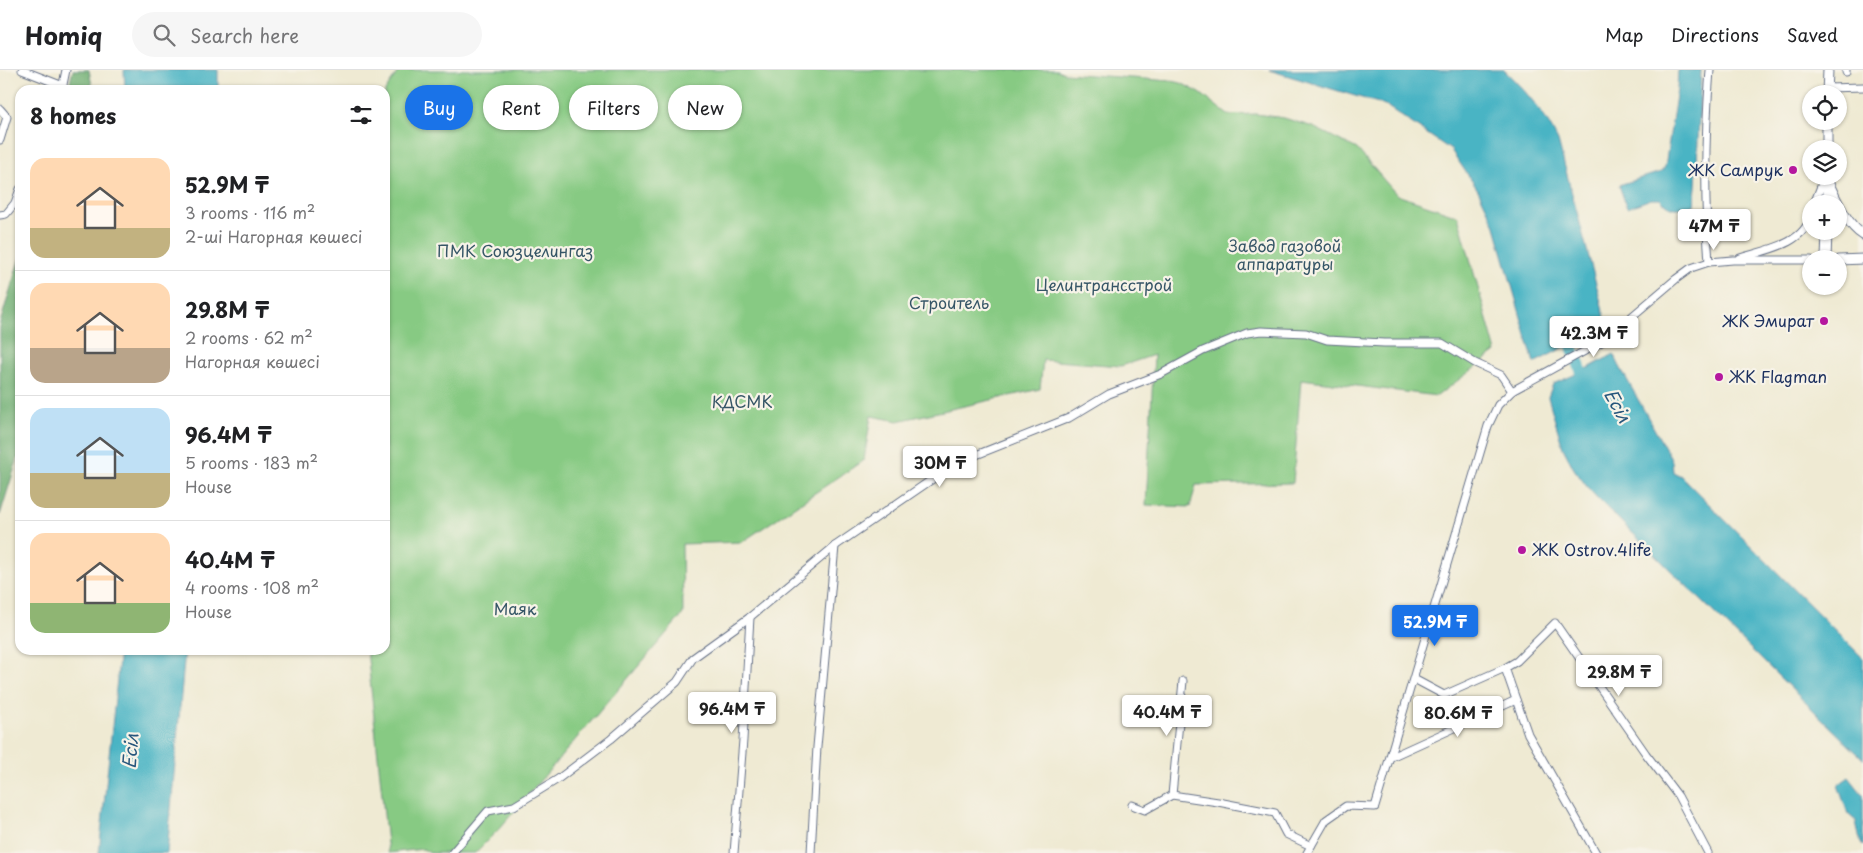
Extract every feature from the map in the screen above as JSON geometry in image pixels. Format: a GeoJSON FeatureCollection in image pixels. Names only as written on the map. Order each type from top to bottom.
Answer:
{"type":"FeatureCollection","features":[{"type":"Feature","properties":{"kind":"street"},"geometry":{"type":"LineString","coordinates":[[24,70],[56,85]]}},
{"type":"Feature","properties":{"kind":"street"},"geometry":{"type":"LineString","coordinates":[[63,85],[66,70]]}},
{"type":"Feature","properties":{"kind":"street"},"geometry":{"type":"LineString","coordinates":[[1709,262],[1706,215],[1707,105],[1710,70]]}},
{"type":"Feature","properties":{"kind":"street"},"geometry":{"type":"LineString","coordinates":[[1828,70],[1828,85]]}},
{"type":"Feature","properties":{"kind":"street"},"geometry":{"type":"LineString","coordinates":[[1847,89],[1863,87]]}},
{"type":"Feature","properties":{"kind":"street"},"geometry":{"type":"LineString","coordinates":[[0,109],[7,117],[0,140]]}},
{"type":"Feature","properties":{"kind":"street"},"geometry":{"type":"LineString","coordinates":[[1830,185],[1848,218],[1857,231],[1863,234]]}},
{"type":"Feature","properties":{"kind":"street"},"geometry":{"type":"LineString","coordinates":[[0,215],[6,214],[15,203]]}},
{"type":"Feature","properties":{"kind":"street"},"geometry":{"type":"LineString","coordinates":[[1733,260],[1787,242],[1802,232]]}},
{"type":"Feature","properties":{"kind":"street"},"geometry":{"type":"LineString","coordinates":[[1847,260],[1863,259]]}},
{"type":"Feature","properties":{"kind":"street"},"geometry":{"type":"LineString","coordinates":[[1307,853],[1326,820],[1346,806],[1375,807],[1392,757],[1488,426],[1498,405],[1512,391],[1603,342],[1691,268],[1709,262],[1733,260],[1802,260]]}},
{"type":"Feature","properties":{"kind":"street"},"geometry":{"type":"LineString","coordinates":[[452,853],[488,811],[514,806],[558,779],[611,739],[677,682],[692,658],[750,616],[835,546],[956,463],[1069,418],[1109,394],[1161,374],[1202,351],[1247,333],[1276,331],[1306,333],[1327,340],[1384,343],[1442,343],[1474,363],[1501,375],[1512,391]]}},
{"type":"Feature","properties":{"kind":"street"},"geometry":{"type":"LineString","coordinates":[[811,853],[817,747],[835,546]]}},
{"type":"Feature","properties":{"kind":"street"},"geometry":{"type":"LineString","coordinates":[[734,853],[750,616]]}},
{"type":"Feature","properties":{"kind":"street"},"geometry":{"type":"LineString","coordinates":[[1414,679],[1444,695],[1518,660],[1555,623],[1646,754],[1678,796],[1708,853]]}},
{"type":"Feature","properties":{"kind":"street"},"geometry":{"type":"LineString","coordinates":[[1504,668],[1528,734],[1596,853]]}},
{"type":"Feature","properties":{"kind":"street"},"geometry":{"type":"LineString","coordinates":[[1172,796],[1183,680]]}},
{"type":"Feature","properties":{"kind":"street"},"geometry":{"type":"LineString","coordinates":[[1392,757],[1516,700]]}},
{"type":"Feature","properties":{"kind":"street"},"geometry":{"type":"LineString","coordinates":[[1132,805],[1145,810],[1172,796],[1218,802],[1275,813],[1286,834],[1311,846]]}},
{"type":"Feature","properties":{"kind":"green space"},"geometry":{"type":"Polygon","coordinates":[[[73,70],[89,70],[92,85],[69,85],[73,70]]]}},
{"type":"Feature","properties":{"kind":"green space"},"geometry":{"type":"Polygon","coordinates":[[[399,70],[1057,70],[1064,73],[1181,83],[1200,93],[1228,115],[1256,114],[1284,118],[1313,127],[1357,149],[1397,195],[1458,216],[1496,352],[1437,396],[1301,379],[1293,483],[1196,485],[1190,507],[1146,505],[1154,355],[1121,366],[1043,360],[1040,389],[898,421],[871,416],[864,460],[742,542],[682,544],[683,614],[499,829],[475,853],[430,853],[423,849],[388,853],[368,655],[390,655],[390,85],[399,70]]]}},
{"type":"Feature","properties":{"kind":"green space"},"geometry":{"type":"Polygon","coordinates":[[[15,274],[15,467],[0,515],[0,323],[15,274]]]}},
{"type":"Feature","properties":{"kind":"water"},"geometry":{"type":"Polygon","coordinates":[[[124,70],[218,70],[218,85],[125,85],[124,70]]]}},
{"type":"Feature","properties":{"kind":"water"},"geometry":{"type":"Polygon","coordinates":[[[1269,70],[1504,70],[1534,103],[1558,141],[1607,325],[1534,363],[1494,223],[1478,190],[1451,150],[1385,105],[1269,70]]]}},
{"type":"Feature","properties":{"kind":"water"},"geometry":{"type":"Polygon","coordinates":[[[1678,70],[1701,70],[1694,205],[1676,208],[1668,206],[1660,199],[1651,199],[1627,208],[1619,185],[1661,172],[1665,167],[1677,89],[1678,70]]]}},
{"type":"Feature","properties":{"kind":"water"},"geometry":{"type":"Polygon","coordinates":[[[1614,354],[1672,461],[1673,472],[1681,476],[1863,658],[1863,759],[1601,502],[1574,469],[1563,448],[1548,397],[1553,384],[1581,372],[1614,354]]]}},
{"type":"Feature","properties":{"kind":"water"},"geometry":{"type":"Polygon","coordinates":[[[119,655],[185,655],[167,853],[99,853],[119,655]]]}},
{"type":"Feature","properties":{"kind":"water"},"geometry":{"type":"Polygon","coordinates":[[[1849,777],[1863,795],[1863,845],[1860,841],[1856,821],[1848,814],[1838,785],[1849,777]]]}},
{"type":"Feature","properties":{"kind":"waterway","name":"Есіл"},"geometry":{"type":"LineString","coordinates":[[1567,329],[1588,388]]}},
{"type":"Feature","properties":{"kind":"place","name":"ЖК Самрук"},"geometry":{"type":"Point","coordinates":[1793,170]}},
{"type":"Feature","properties":{"kind":"place","name":"ЖК Эмират"},"geometry":{"type":"Point","coordinates":[1824,321]}},
{"type":"Feature","properties":{"kind":"place","name":"ЖК Flagman"},"geometry":{"type":"Point","coordinates":[1719,377]}},
{"type":"Feature","properties":{"kind":"place","name":"ЖК Ostrov.4life"},"geometry":{"type":"Point","coordinates":[1522,550]}},
{"type":"Feature","properties":{"kind":"park label","name":"ПМК Союзцелингаз"},"geometry":{"type":"Point","coordinates":[515,251]}},
{"type":"Feature","properties":{"kind":"park label","name":"Завод газовой аппаратуры"},"geometry":{"type":"Point","coordinates":[1285,255]}},
{"type":"Feature","properties":{"kind":"park label","name":"Целинтрансстрой"},"geometry":{"type":"Point","coordinates":[1104,285]}},
{"type":"Feature","properties":{"kind":"park label","name":"Строитель"},"geometry":{"type":"Point","coordinates":[949,303]}},
{"type":"Feature","properties":{"kind":"park label","name":"КДСМК"},"geometry":{"type":"Point","coordinates":[742,402]}},
{"type":"Feature","properties":{"kind":"park label","name":"Маяк"},"geometry":{"type":"Point","coordinates":[515,609]}}]}
